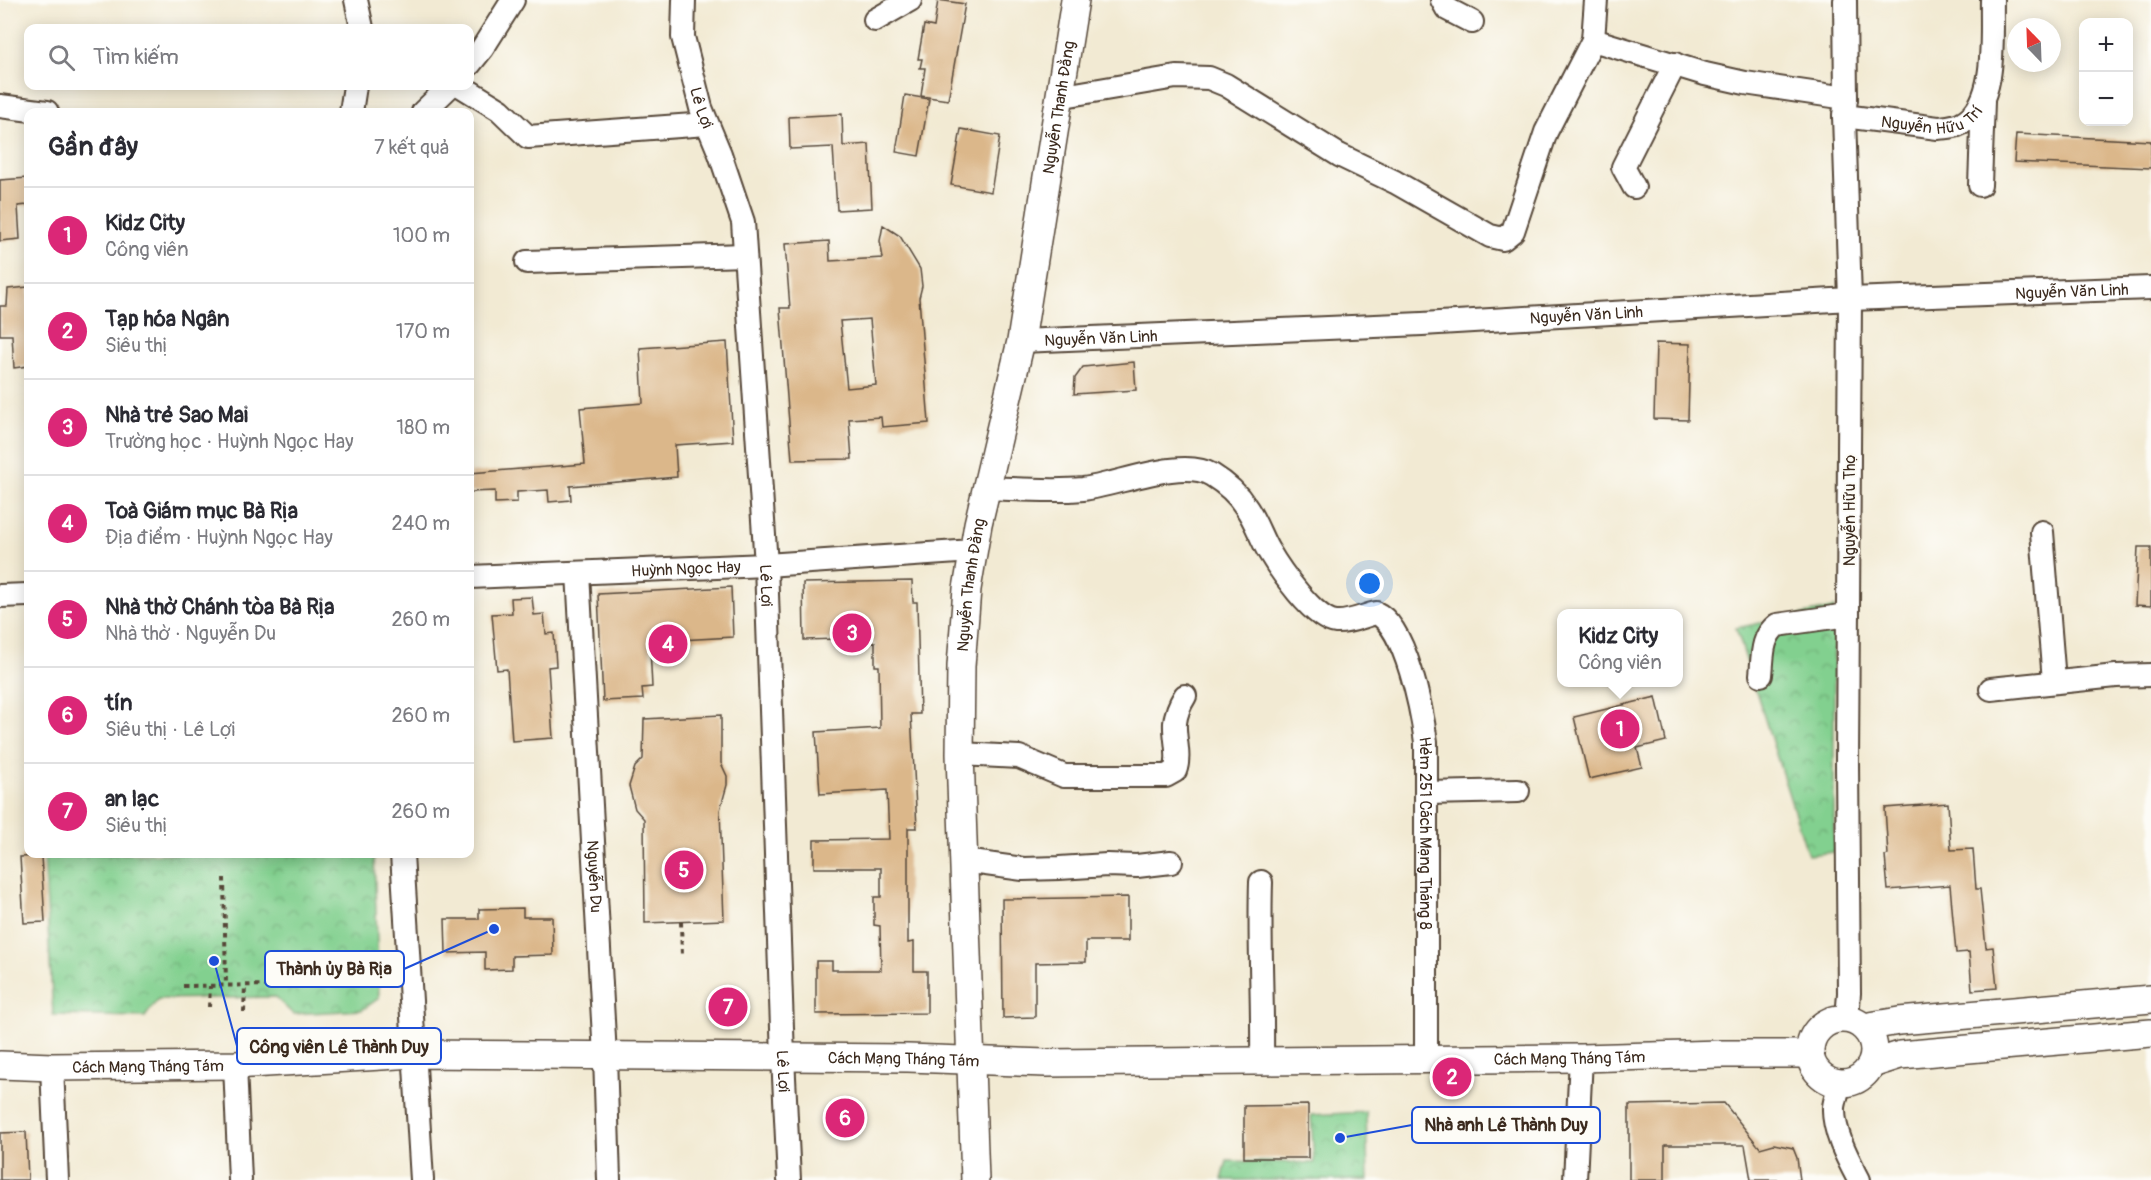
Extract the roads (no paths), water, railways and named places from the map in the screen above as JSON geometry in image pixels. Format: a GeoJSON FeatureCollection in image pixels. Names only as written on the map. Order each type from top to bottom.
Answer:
{"type":"FeatureCollection","features":[{"type":"Feature","properties":{"kind":"main road","name":"Nguyễn Thanh Đằng"},"geometry":{"type":"LineString","coordinates":[[975,1180],[960,754],[961,666],[967,589],[973,551],[1021,341],[1075,0]]}},
{"type":"Feature","properties":{"kind":"main road"},"geometry":{"type":"LineString","coordinates":[[1855,1023],[1872,1038],[1874,1044],[1872,1064],[1869,1070],[1858,1079],[1839,1084],[1832,1082],[1818,1074],[1809,1053],[1812,1037],[1817,1030],[1831,1021],[1855,1023],[1899,1021],[2151,999]]}},
{"type":"Feature","properties":{"kind":"main road"},"geometry":{"type":"LineString","coordinates":[[1872,1064],[1900,1055],[2151,1033]]}},
{"type":"Feature","properties":{"kind":"main road","name":"Cách Mạng Tháng Tám"},"geometry":{"type":"LineString","coordinates":[[0,1065],[52,1067],[235,1065],[414,1054],[908,1058],[971,1062],[1581,1059],[1809,1053]]}},
{"type":"Feature","properties":{"kind":"street"},"geometry":{"type":"LineString","coordinates":[[356,0],[361,24]]}},
{"type":"Feature","properties":{"kind":"street"},"geometry":{"type":"LineString","coordinates":[[474,58],[513,0]]}},
{"type":"Feature","properties":{"kind":"street","name":"Lê Lợi"},"geometry":{"type":"LineString","coordinates":[[684,0],[683,37],[701,108],[720,154],[743,222],[766,565],[789,1180]]}},
{"type":"Feature","properties":{"kind":"street"},"geometry":{"type":"LineString","coordinates":[[875,20],[910,0]]}},
{"type":"Feature","properties":{"kind":"street"},"geometry":{"type":"LineString","coordinates":[[1442,0],[1447,9],[1472,22]]}},
{"type":"Feature","properties":{"kind":"street"},"geometry":{"type":"LineString","coordinates":[[1058,97],[1176,77],[1209,78],[1226,85],[1339,155],[1395,182],[1490,236],[1503,239],[1512,231],[1546,132],[1593,40],[1596,0]]}},
{"type":"Feature","properties":{"kind":"street","name":"Nguyễn Hữu Thọ"},"geometry":{"type":"LineString","coordinates":[[1845,0],[1850,299],[1849,993],[1855,1023]]}},
{"type":"Feature","properties":{"kind":"street","name":"Nguyễn Hữu Trí"},"geometry":{"type":"LineString","coordinates":[[1593,40],[1705,74],[1938,128],[1954,127],[1968,120],[1983,101],[1990,71],[1992,0]]}},
{"type":"Feature","properties":{"kind":"street"},"geometry":{"type":"LineString","coordinates":[[1634,187],[1623,167],[1675,64]]}},
{"type":"Feature","properties":{"kind":"street"},"geometry":{"type":"LineString","coordinates":[[351,108],[354,90]]}},
{"type":"Feature","properties":{"kind":"street"},"geometry":{"type":"LineString","coordinates":[[427,108],[446,90]]}},
{"type":"Feature","properties":{"kind":"street"},"geometry":{"type":"LineString","coordinates":[[468,90],[500,110],[528,137],[707,124]]}},
{"type":"Feature","properties":{"kind":"street"},"geometry":{"type":"LineString","coordinates":[[1980,186],[1983,101]]}},
{"type":"Feature","properties":{"kind":"street"},"geometry":{"type":"LineString","coordinates":[[0,106],[24,109]]}},
{"type":"Feature","properties":{"kind":"street"},"geometry":{"type":"LineString","coordinates":[[526,262],[745,255]]}},
{"type":"Feature","properties":{"kind":"street","name":"Nguyễn Văn Linh"},"geometry":{"type":"LineString","coordinates":[[1021,341],[1422,324],[1850,299],[2151,288]]}},
{"type":"Feature","properties":{"kind":"street","name":"Hẻm 251 Cách Mạng Tháng 8"},"geometry":{"type":"LineString","coordinates":[[987,488],[1061,490],[1086,488],[1162,471],[1193,468],[1210,473],[1228,486],[1245,505],[1268,550],[1283,572],[1325,618],[1335,622],[1348,621],[1376,613],[1384,616],[1407,660],[1422,709],[1426,742],[1426,1059]]}},
{"type":"Feature","properties":{"kind":"street"},"geometry":{"type":"LineString","coordinates":[[2042,532],[2054,681]]}},
{"type":"Feature","properties":{"kind":"street","name":"Huỳnh Ngọc Hay"},"geometry":{"type":"LineString","coordinates":[[474,577],[766,565],[973,551]]}},
{"type":"Feature","properties":{"kind":"street","name":"Nguyễn Du"},"geometry":{"type":"LineString","coordinates":[[578,573],[605,1056],[609,1180]]}},
{"type":"Feature","properties":{"kind":"street"},"geometry":{"type":"LineString","coordinates":[[0,596],[24,595]]}},
{"type":"Feature","properties":{"kind":"street"},"geometry":{"type":"LineString","coordinates":[[1761,675],[1768,631],[1777,625],[1848,615]]}},
{"type":"Feature","properties":{"kind":"street"},"geometry":{"type":"LineString","coordinates":[[1991,689],[2054,681],[2151,675]]}},
{"type":"Feature","properties":{"kind":"street"},"geometry":{"type":"LineString","coordinates":[[960,754],[1019,757],[1051,768],[1064,776],[1166,776],[1175,771],[1179,762],[1175,723],[1185,696]]}},
{"type":"Feature","properties":{"kind":"street"},"geometry":{"type":"LineString","coordinates":[[1427,793],[1518,791]]}},
{"type":"Feature","properties":{"kind":"street"},"geometry":{"type":"LineString","coordinates":[[402,858],[422,1180]]}},
{"type":"Feature","properties":{"kind":"street"},"geometry":{"type":"LineString","coordinates":[[964,861],[1023,868],[1107,865],[1137,867],[1171,862]]}},
{"type":"Feature","properties":{"kind":"street"},"geometry":{"type":"LineString","coordinates":[[1261,882],[1259,932],[1263,1001],[1262,1061]]}},
{"type":"Feature","properties":{"kind":"street"},"geometry":{"type":"LineString","coordinates":[[1575,1180],[1581,1059]]}},
{"type":"Feature","properties":{"kind":"street"},"geometry":{"type":"LineString","coordinates":[[235,1065],[240,1180]]}},
{"type":"Feature","properties":{"kind":"street"},"geometry":{"type":"LineString","coordinates":[[52,1067],[57,1180]]}},
{"type":"Feature","properties":{"kind":"street"},"geometry":{"type":"LineString","coordinates":[[1839,1084],[1834,1109],[1838,1132],[1846,1156],[1859,1180]]}},
{"type":"Feature","properties":{"kind":"place","name":"Nhà trẻ Sao Mai"},"geometry":{"type":"Point","coordinates":[852,633]}},
{"type":"Feature","properties":{"kind":"place","name":"Toà Giám mục Bà Rịa"},"geometry":{"type":"Point","coordinates":[668,644]}},
{"type":"Feature","properties":{"kind":"place","name":"Kidz City"},"geometry":{"type":"Point","coordinates":[1620,729]}},
{"type":"Feature","properties":{"kind":"place","name":"Nhà thờ Chánh tòa Bà Rịa"},"geometry":{"type":"Point","coordinates":[684,870]}},
{"type":"Feature","properties":{"kind":"place","name":"Thành ủy Bà Rịa"},"geometry":{"type":"Point","coordinates":[494,929]}},
{"type":"Feature","properties":{"kind":"place","name":"Công viên Lê Thành Duy"},"geometry":{"type":"Point","coordinates":[214,961]}},
{"type":"Feature","properties":{"kind":"place","name":"an lạc"},"geometry":{"type":"Point","coordinates":[728,1007]}},
{"type":"Feature","properties":{"kind":"place","name":"Tạp hóa Ngân"},"geometry":{"type":"Point","coordinates":[1452,1077]}},
{"type":"Feature","properties":{"kind":"place","name":"tín"},"geometry":{"type":"Point","coordinates":[845,1118]}},
{"type":"Feature","properties":{"kind":"place","name":"Nhà anh Lê Thành Duy"},"geometry":{"type":"Point","coordinates":[1340,1138]}}]}
